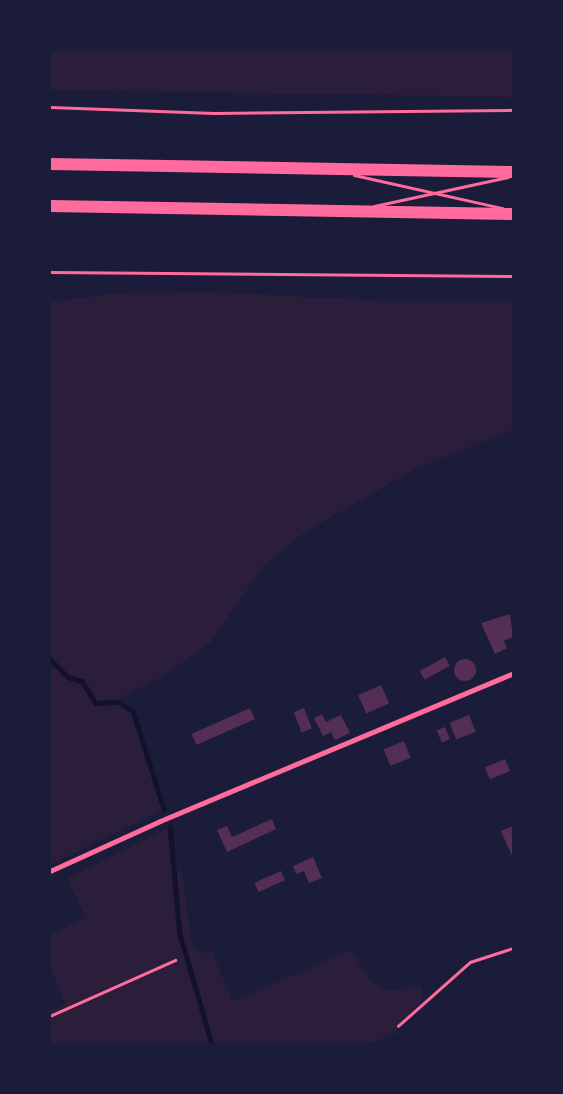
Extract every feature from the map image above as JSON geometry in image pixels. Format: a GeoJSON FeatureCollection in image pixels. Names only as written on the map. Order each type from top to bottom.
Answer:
{"type":"FeatureCollection","features":[{"type":"Feature","properties":{"kind":"highway"},"geometry":{"type":"LineString","coordinates":[[50,164],[339,171],[513,172]]}},
{"type":"Feature","properties":{"kind":"highway"},"geometry":{"type":"LineString","coordinates":[[50,206],[338,214],[513,214]]}},
{"type":"Feature","properties":{"kind":"street"},"geometry":{"type":"LineString","coordinates":[[50,871],[160,820],[513,673]]}},
{"type":"Feature","properties":{"kind":"lane"},"geometry":{"type":"LineString","coordinates":[[50,107],[214,112],[513,110]]}},
{"type":"Feature","properties":{"kind":"lane"},"geometry":{"type":"LineString","coordinates":[[339,171],[513,211]]}},
{"type":"Feature","properties":{"kind":"lane"},"geometry":{"type":"LineString","coordinates":[[338,214],[513,176]]}},
{"type":"Feature","properties":{"kind":"lane"},"geometry":{"type":"LineString","coordinates":[[50,272],[513,276]]}},
{"type":"Feature","properties":{"kind":"path"},"geometry":{"type":"LineString","coordinates":[[398,1026],[470,962],[513,948]]}},
{"type":"Feature","properties":{"kind":"path"},"geometry":{"type":"LineString","coordinates":[[50,1016],[175,960]]}},
{"type":"Feature","properties":{"kind":"shaded area"},"geometry":{"type":"Polygon","coordinates":[[[50,50],[513,50],[513,97],[50,90],[50,50]]]}},
{"type":"Feature","properties":{"kind":"shaded area"},"geometry":{"type":"Polygon","coordinates":[[[211,292],[390,301],[513,301],[513,430],[419,467],[305,532],[263,566],[210,643],[160,678],[122,697],[118,702],[133,711],[164,809],[50,865],[50,302],[116,293],[211,292]]]}},
{"type":"Feature","properties":{"kind":"shaded area"},"geometry":{"type":"Polygon","coordinates":[[[170,827],[177,872],[182,870],[192,945],[202,953],[211,950],[233,1001],[351,950],[371,982],[389,991],[422,985],[421,1002],[398,1026],[397,1033],[370,1044],[50,1044],[50,1011],[66,1004],[50,968],[50,935],[86,917],[67,879],[170,827]]]}},
{"type":"Feature","properties":{"kind":"building"},"geometry":{"type":"Polygon","coordinates":[[[510,614],[513,637],[504,641],[507,648],[495,654],[481,623],[510,614]]]}},
{"type":"Feature","properties":{"kind":"building"},"geometry":{"type":"Polygon","coordinates":[[[445,657],[450,666],[424,680],[420,671],[445,657]]]}},
{"type":"Feature","properties":{"kind":"building"},"geometry":{"type":"Polygon","coordinates":[[[465,659],[473,662],[476,670],[473,678],[465,681],[457,678],[454,670],[457,662],[465,659]]]}},
{"type":"Feature","properties":{"kind":"building"},"geometry":{"type":"Polygon","coordinates":[[[381,685],[389,703],[366,713],[358,695],[381,685]]]}},
{"type":"Feature","properties":{"kind":"building"},"geometry":{"type":"Polygon","coordinates":[[[250,708],[255,719],[196,745],[192,734],[250,708]]]}},
{"type":"Feature","properties":{"kind":"building"},"geometry":{"type":"Polygon","coordinates":[[[304,708],[312,729],[302,732],[294,712],[304,708]]]}},
{"type":"Feature","properties":{"kind":"building"},"geometry":{"type":"Polygon","coordinates":[[[322,714],[326,722],[341,715],[350,733],[335,740],[331,732],[323,736],[314,718],[322,714]]]}},
{"type":"Feature","properties":{"kind":"building"},"geometry":{"type":"Polygon","coordinates":[[[469,715],[476,732],[456,740],[450,723],[469,715]]]}},
{"type":"Feature","properties":{"kind":"building"},"geometry":{"type":"Polygon","coordinates":[[[445,727],[450,739],[442,742],[437,731],[445,727]]]}},
{"type":"Feature","properties":{"kind":"building"},"geometry":{"type":"Polygon","coordinates":[[[404,741],[411,758],[390,766],[384,749],[404,741]]]}},
{"type":"Feature","properties":{"kind":"building"},"geometry":{"type":"Polygon","coordinates":[[[505,759],[510,771],[490,780],[485,768],[505,759]]]}},
{"type":"Feature","properties":{"kind":"building"},"geometry":{"type":"Polygon","coordinates":[[[272,819],[276,829],[227,852],[217,830],[227,826],[232,837],[272,819]]]}},
{"type":"Feature","properties":{"kind":"building"},"geometry":{"type":"Polygon","coordinates":[[[513,826],[513,858],[501,831],[513,826]]]}},
{"type":"Feature","properties":{"kind":"building"},"geometry":{"type":"Polygon","coordinates":[[[313,857],[322,878],[309,883],[304,871],[296,874],[293,866],[313,857]]]}},
{"type":"Feature","properties":{"kind":"building"},"geometry":{"type":"Polygon","coordinates":[[[281,871],[285,880],[259,892],[255,883],[281,871]]]}},
{"type":"Feature","properties":{"kind":"waterway"},"geometry":{"type":"LineString","coordinates":[[50,659],[68,677],[82,681],[96,703],[118,702],[133,711],[164,809]]}},
{"type":"Feature","properties":{"kind":"waterway"},"geometry":{"type":"LineString","coordinates":[[170,827],[180,934],[212,1044]]}}]}
